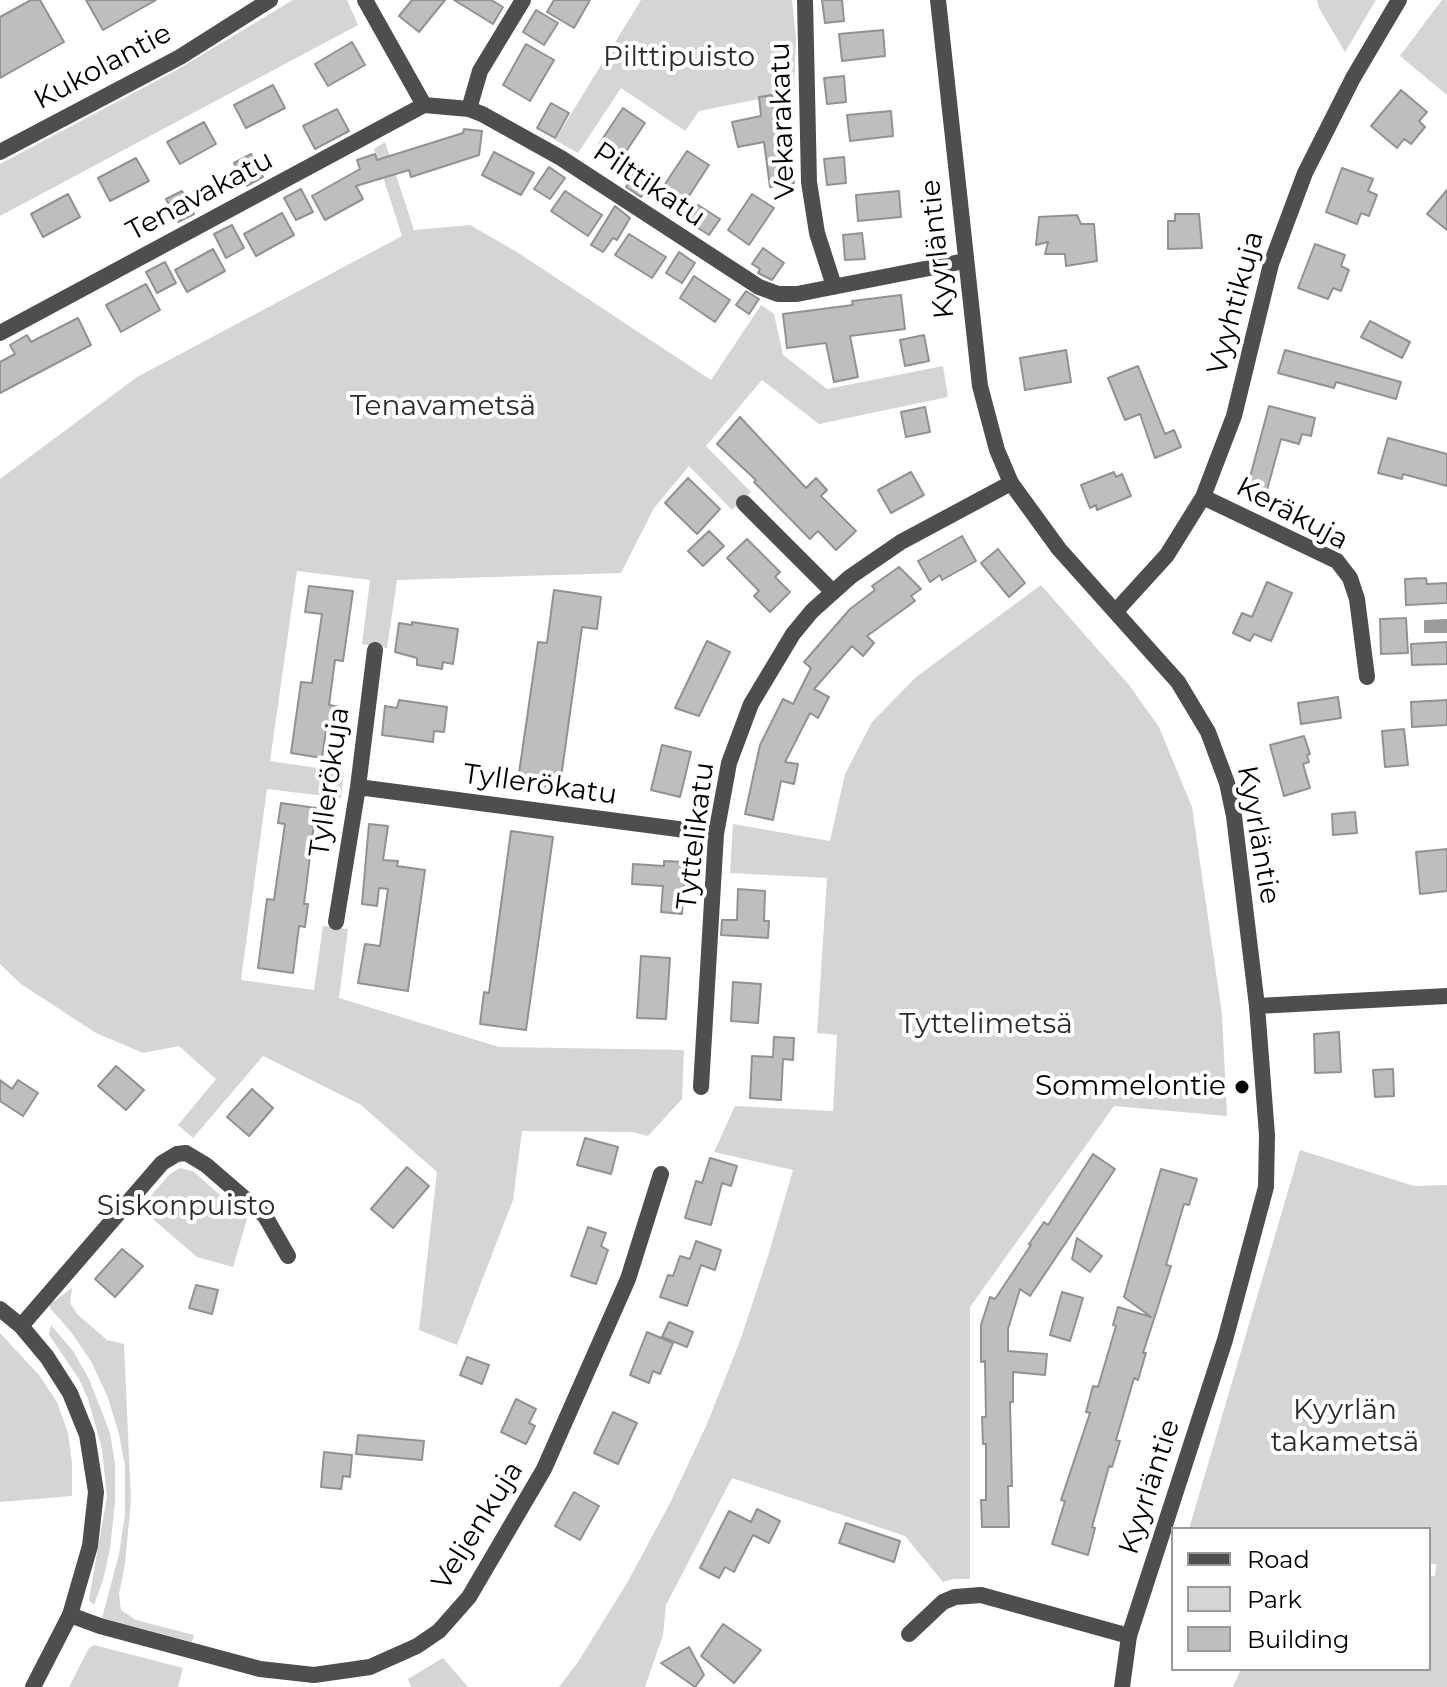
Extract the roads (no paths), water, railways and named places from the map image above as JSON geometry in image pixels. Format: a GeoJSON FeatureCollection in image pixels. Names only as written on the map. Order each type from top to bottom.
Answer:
{"type":"FeatureCollection","features":[{"type":"Feature","properties":{"kind":"street","name":"Kukolantie"},"geometry":{"type":"LineString","coordinates":[[0,152],[180,57],[270,0]]}},
{"type":"Feature","properties":{"kind":"street"},"geometry":{"type":"LineString","coordinates":[[365,0],[424,105]]}},
{"type":"Feature","properties":{"kind":"street"},"geometry":{"type":"LineString","coordinates":[[469,109],[480,71],[523,0]]}},
{"type":"Feature","properties":{"kind":"street","name":"Vekarakatu"},"geometry":{"type":"LineString","coordinates":[[805,0],[809,182],[817,233],[834,286]]}},
{"type":"Feature","properties":{"kind":"street","name":"Kyyrläntie"},"geometry":{"type":"LineString","coordinates":[[938,0],[980,386],[997,450],[1011,483],[1059,549],[1178,682],[1217,753],[1234,816],[1257,1006],[1264,1084],[1266,1187],[1225,1340],[1129,1636],[1122,1687]]}},
{"type":"Feature","properties":{"kind":"street","name":"Vyyhtikuja"},"geometry":{"type":"LineString","coordinates":[[1116,611],[1167,555],[1203,497],[1234,416],[1271,264],[1305,173],[1353,78],[1399,0]]}},
{"type":"Feature","properties":{"kind":"street","name":"Pilttikatu"},"geometry":{"type":"LineString","coordinates":[[424,105],[469,109],[561,158],[759,287],[788,295],[965,261]]}},
{"type":"Feature","properties":{"kind":"street","name":"Tenavakatu"},"geometry":{"type":"LineString","coordinates":[[0,333],[424,105]]}},
{"type":"Feature","properties":{"kind":"street","name":"Tyttelikatu"},"geometry":{"type":"LineString","coordinates":[[701,1087],[716,834],[729,763],[751,704],[793,634],[833,592],[881,554],[1011,483]]}},
{"type":"Feature","properties":{"kind":"street","name":"Keräkuja"},"geometry":{"type":"LineString","coordinates":[[1203,497],[1337,561],[1350,578],[1357,599],[1367,677]]}},
{"type":"Feature","properties":{"kind":"street"},"geometry":{"type":"LineString","coordinates":[[744,503],[833,592]]}},
{"type":"Feature","properties":{"kind":"street","name":"Tyllerökuja"},"geometry":{"type":"LineString","coordinates":[[336,922],[358,787],[375,650]]}},
{"type":"Feature","properties":{"kind":"street","name":"Tyllerökatu"},"geometry":{"type":"LineString","coordinates":[[358,787],[716,834]]}},
{"type":"Feature","properties":{"kind":"street"},"geometry":{"type":"LineString","coordinates":[[1257,1006],[1447,996]]}},
{"type":"Feature","properties":{"kind":"street"},"geometry":{"type":"LineString","coordinates":[[21,1326],[162,1163],[177,1154],[186,1153],[206,1165],[265,1216],[288,1256]]}},
{"type":"Feature","properties":{"kind":"street","name":"Veljenkuja"},"geometry":{"type":"LineString","coordinates":[[70,1615],[260,1669],[314,1675],[370,1667],[417,1646],[439,1631],[469,1597],[544,1469],[628,1279],[661,1174]]}},
{"type":"Feature","properties":{"kind":"street"},"geometry":{"type":"LineString","coordinates":[[0,1309],[21,1326],[47,1357],[70,1393],[87,1435],[96,1492],[90,1546],[70,1615],[33,1687]]}},
{"type":"Feature","properties":{"kind":"street"},"geometry":{"type":"LineString","coordinates":[[909,1634],[943,1602],[955,1597],[981,1595],[1129,1636]]}},
{"type":"Feature","properties":{"kind":"place","name":"Sommelontie"},"geometry":{"type":"Point","coordinates":[1242,1087]}},
{"type":"Feature","properties":{"kind":"park label","name":"Pilttipuisto"},"geometry":{"type":"Point","coordinates":[679,58]}},
{"type":"Feature","properties":{"kind":"park label","name":"Tenavametsä"},"geometry":{"type":"Point","coordinates":[443,407]}},
{"type":"Feature","properties":{"kind":"park label","name":"Tyttelimetsä"},"geometry":{"type":"Point","coordinates":[986,1025]}},
{"type":"Feature","properties":{"kind":"park label","name":"Siskonpuisto"},"geometry":{"type":"Point","coordinates":[186,1207]}},
{"type":"Feature","properties":{"kind":"park label","name":"Kyyrlän takametsä"},"geometry":{"type":"Point","coordinates":[1345,1427]}}]}
